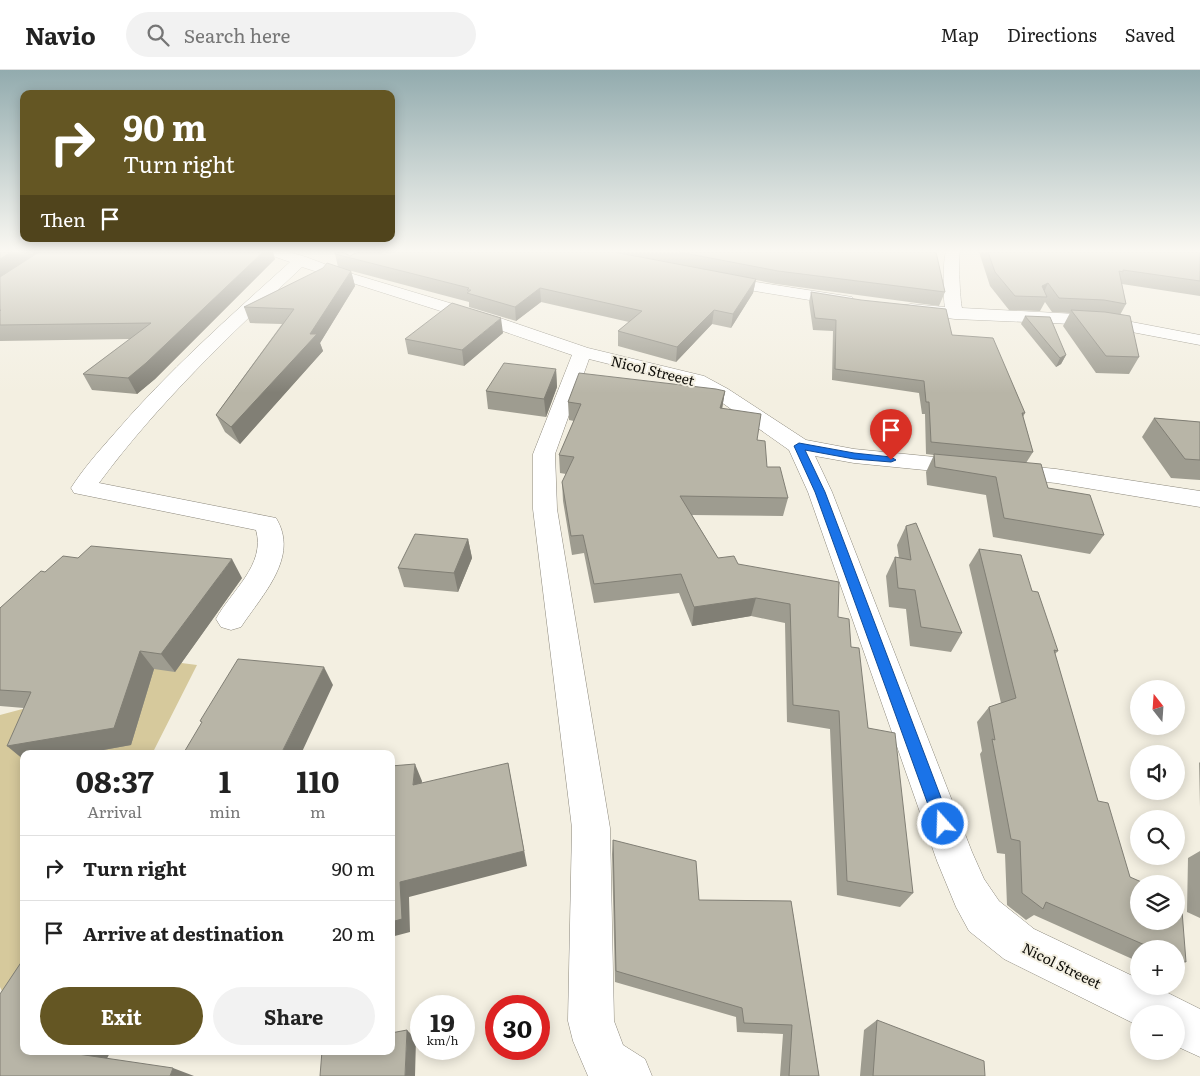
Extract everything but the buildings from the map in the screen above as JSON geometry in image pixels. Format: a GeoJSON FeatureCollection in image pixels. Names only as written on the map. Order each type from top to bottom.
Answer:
{"type":"FeatureCollection","features":[{"type":"Feature","properties":{"kind":"street"},"geometry":{"type":"LineString","coordinates":[[231,619],[267,567],[272,540],[266,524],[83,488],[148,409],[259,299]]}},
{"type":"Feature","properties":{"kind":"street","name":"Nicol Streeet"},"geometry":{"type":"LineString","coordinates":[[418,299],[582,352],[697,380],[721,393],[799,446],[824,501],[956,861],[970,893],[984,916],[1018,944],[1143,1005]]}},
{"type":"Feature","properties":{"kind":"street"},"geometry":{"type":"LineString","coordinates":[[832,299],[865,304]]}},
{"type":"Feature","properties":{"kind":"street"},"geometry":{"type":"LineString","coordinates":[[952,299],[955,314]]}},
{"type":"Feature","properties":{"kind":"street"},"geometry":{"type":"LineString","coordinates":[[892,307],[955,314],[1058,317],[1096,321],[1200,340]]}},
{"type":"Feature","properties":{"kind":"street"},"geometry":{"type":"LineString","coordinates":[[582,352],[544,454],[545,509],[591,828],[591,1021],[596,1041],[606,1062],[628,1076]]}},
{"type":"Feature","properties":{"kind":"street"},"geometry":{"type":"LineString","coordinates":[[799,446],[854,456],[1056,476],[1200,499]]}},
{"type":"Feature","properties":{"kind":"street"},"geometry":{"type":"LineString","coordinates":[[1185,1026],[1200,1034]]}},
{"type":"Feature","properties":{"kind":"shaded area"},"geometry":{"type":"Polygon","coordinates":[[[127,656],[197,665],[154,750],[20,750],[19,1026],[0,987],[0,715],[71,696],[127,656]]]}},
{"type":"Feature","properties":{"kind":"route"},"geometry":{"type":"LineString","coordinates":[[891,460],[854,456],[799,446],[820,492],[943,824]]}}]}
